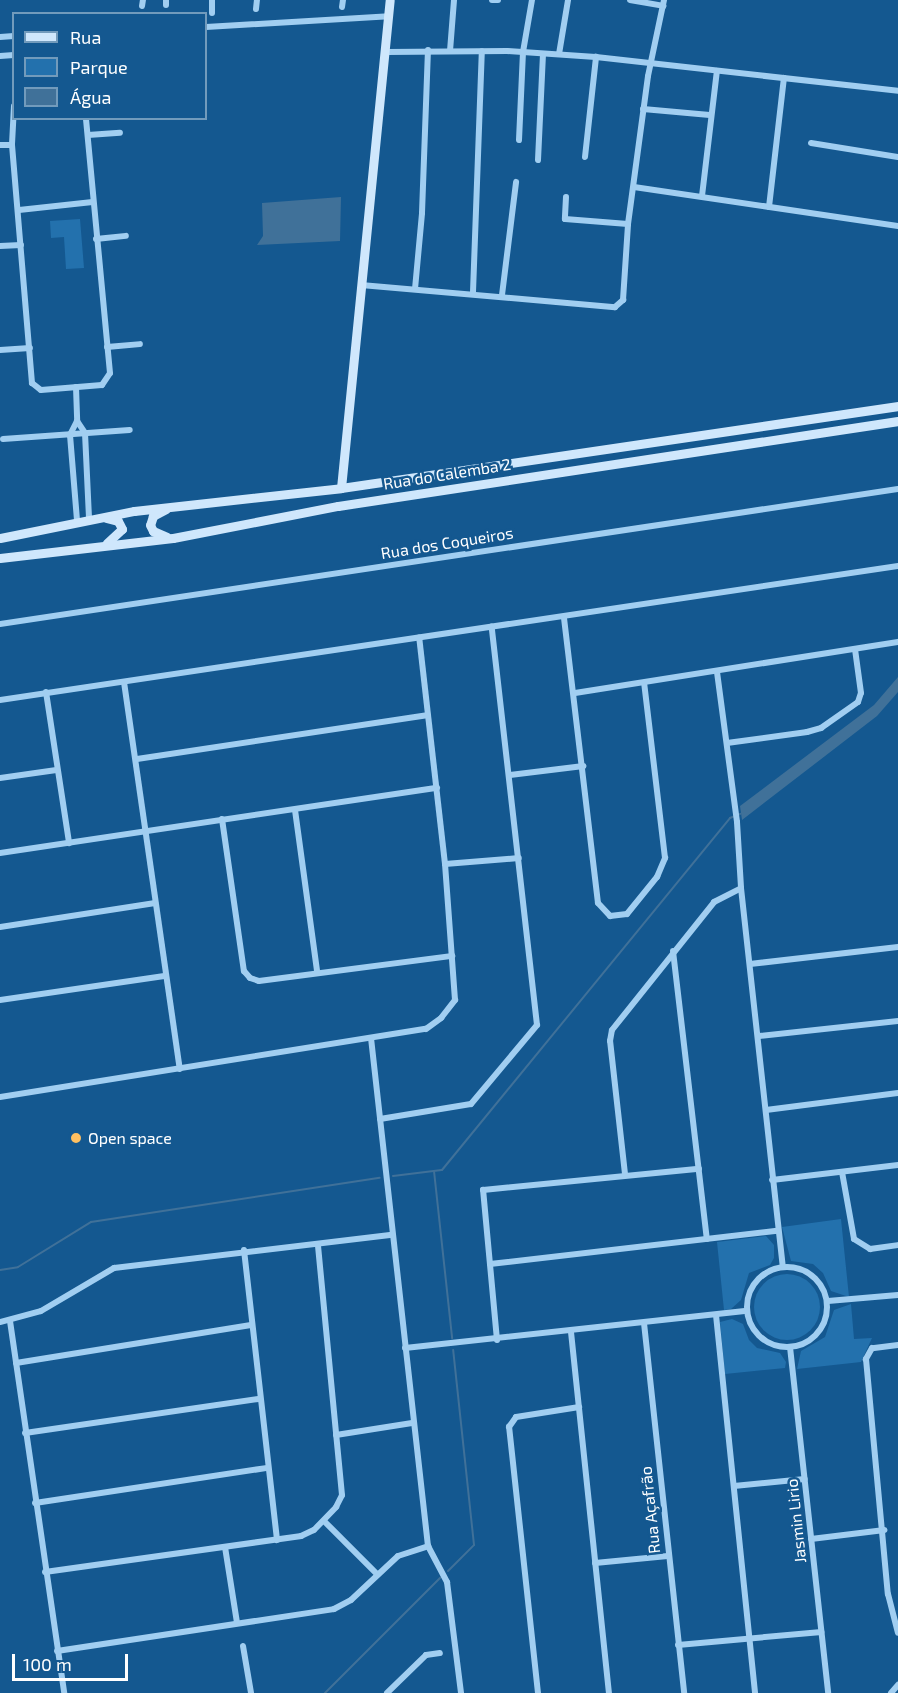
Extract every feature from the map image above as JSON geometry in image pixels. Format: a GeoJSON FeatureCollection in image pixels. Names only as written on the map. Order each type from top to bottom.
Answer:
{"type":"FeatureCollection","features":[{"type":"Feature","properties":{"kind":"main road"},"geometry":{"type":"LineString","coordinates":[[341,488],[387,52],[390,0]]}},
{"type":"Feature","properties":{"kind":"main road","name":"Rua do Calemba 2"},"geometry":{"type":"LineString","coordinates":[[0,538],[100,516],[341,488],[898,406]]}},
{"type":"Feature","properties":{"kind":"main road","name":"Rua do Calemba 2"},"geometry":{"type":"LineString","coordinates":[[0,558],[173,538],[338,506],[898,421]]}},
{"type":"Feature","properties":{"kind":"main road"},"geometry":{"type":"LineString","coordinates":[[171,506],[153,516],[150,525],[159,535],[173,538]]}},
{"type":"Feature","properties":{"kind":"main road"},"geometry":{"type":"LineString","coordinates":[[100,516],[118,521],[122,529],[115,539],[102,545]]}},
{"type":"Feature","properties":{"kind":"street"},"geometry":{"type":"LineString","coordinates":[[212,0],[212,13]]}},
{"type":"Feature","properties":{"kind":"street"},"geometry":{"type":"LineString","coordinates":[[256,0],[256,9]]}},
{"type":"Feature","properties":{"kind":"street"},"geometry":{"type":"LineString","coordinates":[[450,51],[454,0]]}},
{"type":"Feature","properties":{"kind":"street"},"geometry":{"type":"LineString","coordinates":[[492,0],[498,0]]}},
{"type":"Feature","properties":{"kind":"street"},"geometry":{"type":"LineString","coordinates":[[519,140],[524,52],[532,0]]}},
{"type":"Feature","properties":{"kind":"street"},"geometry":{"type":"LineString","coordinates":[[559,54],[568,0]]}},
{"type":"Feature","properties":{"kind":"street"},"geometry":{"type":"LineString","coordinates":[[361,285],[621,305],[627,224],[643,109],[663,3],[630,0]]}},
{"type":"Feature","properties":{"kind":"street"},"geometry":{"type":"LineString","coordinates":[[207,27],[389,16]]}},
{"type":"Feature","properties":{"kind":"street"},"geometry":{"type":"LineString","coordinates":[[415,289],[422,213],[428,50]]}},
{"type":"Feature","properties":{"kind":"street"},"geometry":{"type":"LineString","coordinates":[[387,52],[428,50],[559,54],[652,62],[898,91]]}},
{"type":"Feature","properties":{"kind":"street"},"geometry":{"type":"LineString","coordinates":[[473,292],[482,51]]}},
{"type":"Feature","properties":{"kind":"street"},"geometry":{"type":"LineString","coordinates":[[538,160],[543,54]]}},
{"type":"Feature","properties":{"kind":"street"},"geometry":{"type":"LineString","coordinates":[[585,157],[596,57]]}},
{"type":"Feature","properties":{"kind":"street"},"geometry":{"type":"LineString","coordinates":[[702,196],[717,71]]}},
{"type":"Feature","properties":{"kind":"street"},"geometry":{"type":"LineString","coordinates":[[769,207],[784,78]]}},
{"type":"Feature","properties":{"kind":"street"},"geometry":{"type":"LineString","coordinates":[[643,109],[710,115]]}},
{"type":"Feature","properties":{"kind":"street"},"geometry":{"type":"LineString","coordinates":[[13,120],[12,145],[32,383],[37,388],[102,385],[107,380],[107,347],[86,120]]}},
{"type":"Feature","properties":{"kind":"street"},"geometry":{"type":"LineString","coordinates":[[87,135],[120,133]]}},
{"type":"Feature","properties":{"kind":"street"},"geometry":{"type":"LineString","coordinates":[[811,143],[898,157]]}},
{"type":"Feature","properties":{"kind":"street"},"geometry":{"type":"LineString","coordinates":[[0,145],[12,145]]}},
{"type":"Feature","properties":{"kind":"street"},"geometry":{"type":"LineString","coordinates":[[502,295],[516,182]]}},
{"type":"Feature","properties":{"kind":"street"},"geometry":{"type":"LineString","coordinates":[[633,187],[898,226]]}},
{"type":"Feature","properties":{"kind":"street"},"geometry":{"type":"LineString","coordinates":[[566,197],[565,219],[627,224]]}},
{"type":"Feature","properties":{"kind":"street"},"geometry":{"type":"LineString","coordinates":[[19,210],[93,202]]}},
{"type":"Feature","properties":{"kind":"street"},"geometry":{"type":"LineString","coordinates":[[96,239],[126,236]]}},
{"type":"Feature","properties":{"kind":"street"},"geometry":{"type":"LineString","coordinates":[[0,246],[21,245]]}},
{"type":"Feature","properties":{"kind":"street"},"geometry":{"type":"LineString","coordinates":[[107,347],[140,344]]}},
{"type":"Feature","properties":{"kind":"street"},"geometry":{"type":"LineString","coordinates":[[0,350],[30,348]]}},
{"type":"Feature","properties":{"kind":"street"},"geometry":{"type":"LineString","coordinates":[[76,387],[77,422],[70,435],[76,520]]}},
{"type":"Feature","properties":{"kind":"street"},"geometry":{"type":"LineString","coordinates":[[77,422],[85,433],[89,518]]}},
{"type":"Feature","properties":{"kind":"street"},"geometry":{"type":"LineString","coordinates":[[3,439],[130,430]]}},
{"type":"Feature","properties":{"kind":"street","name":"Rua dos Coqueiros"},"geometry":{"type":"LineString","coordinates":[[0,624],[898,489]]}},
{"type":"Feature","properties":{"kind":"street"},"geometry":{"type":"LineString","coordinates":[[0,700],[419,637],[564,618],[898,566]]}},
{"type":"Feature","properties":{"kind":"street"},"geometry":{"type":"LineString","coordinates":[[564,618],[575,693],[598,903],[610,916],[627,914],[657,877],[665,858],[645,683]]}},
{"type":"Feature","properties":{"kind":"street"},"geometry":{"type":"LineString","coordinates":[[380,1119],[471,1104],[537,1025],[492,627]]}},
{"type":"Feature","properties":{"kind":"street"},"geometry":{"type":"LineString","coordinates":[[0,1097],[371,1038],[435,1024],[455,1000],[445,864],[419,637]]}},
{"type":"Feature","properties":{"kind":"street"},"geometry":{"type":"LineString","coordinates":[[575,693],[898,642]]}},
{"type":"Feature","properties":{"kind":"street"},"geometry":{"type":"LineString","coordinates":[[727,743],[821,728],[858,702],[861,693],[855,650]]}},
{"type":"Feature","properties":{"kind":"street"},"geometry":{"type":"LineString","coordinates":[[717,672],[737,822],[741,888],[759,1036],[777,1231],[783,1267]]}},
{"type":"Feature","properties":{"kind":"street"},"geometry":{"type":"LineString","coordinates":[[124,682],[137,759],[164,976],[180,1069]]}},
{"type":"Feature","properties":{"kind":"street"},"geometry":{"type":"LineString","coordinates":[[46,692],[56,770],[69,843]]}},
{"type":"Feature","properties":{"kind":"street"},"geometry":{"type":"LineString","coordinates":[[137,759],[427,715]]}},
{"type":"Feature","properties":{"kind":"street"},"geometry":{"type":"LineString","coordinates":[[510,776],[582,766]]}},
{"type":"Feature","properties":{"kind":"street"},"geometry":{"type":"LineString","coordinates":[[0,778],[56,770]]}},
{"type":"Feature","properties":{"kind":"street"},"geometry":{"type":"LineString","coordinates":[[0,853],[146,829],[295,810],[437,788]]}},
{"type":"Feature","properties":{"kind":"street"},"geometry":{"type":"LineString","coordinates":[[295,810],[317,971]]}},
{"type":"Feature","properties":{"kind":"street"},"geometry":{"type":"LineString","coordinates":[[222,819],[246,975],[259,981],[317,971],[452,956]]}},
{"type":"Feature","properties":{"kind":"street"},"geometry":{"type":"LineString","coordinates":[[445,864],[519,858]]}},
{"type":"Feature","properties":{"kind":"street"},"geometry":{"type":"LineString","coordinates":[[626,1174],[610,1041],[612,1030],[714,902],[741,888]]}},
{"type":"Feature","properties":{"kind":"street"},"geometry":{"type":"LineString","coordinates":[[0,927],[155,903]]}},
{"type":"Feature","properties":{"kind":"street"},"geometry":{"type":"LineString","coordinates":[[750,964],[898,947]]}},
{"type":"Feature","properties":{"kind":"street"},"geometry":{"type":"LineString","coordinates":[[673,951],[706,1239]]}},
{"type":"Feature","properties":{"kind":"street"},"geometry":{"type":"LineString","coordinates":[[0,1000],[164,976]]}},
{"type":"Feature","properties":{"kind":"street"},"geometry":{"type":"LineString","coordinates":[[759,1036],[898,1021]]}},
{"type":"Feature","properties":{"kind":"street"},"geometry":{"type":"LineString","coordinates":[[371,1038],[412,1424],[428,1546],[447,1582],[461,1693]]}},
{"type":"Feature","properties":{"kind":"street"},"geometry":{"type":"LineString","coordinates":[[766,1110],[898,1093]]}},
{"type":"Feature","properties":{"kind":"street"},"geometry":{"type":"LineString","coordinates":[[772,1180],[898,1165]]}},
{"type":"Feature","properties":{"kind":"street"},"geometry":{"type":"LineString","coordinates":[[497,1340],[483,1190],[626,1174],[699,1169]]}},
{"type":"Feature","properties":{"kind":"street"},"geometry":{"type":"LineString","coordinates":[[842,1172],[854,1239],[870,1249],[898,1245]]}},
{"type":"Feature","properties":{"kind":"street"},"geometry":{"type":"LineString","coordinates":[[490,1264],[777,1231]]}},
{"type":"Feature","properties":{"kind":"street"},"geometry":{"type":"LineString","coordinates":[[0,1322],[41,1311],[114,1268],[244,1250],[392,1235]]}},
{"type":"Feature","properties":{"kind":"street"},"geometry":{"type":"LineString","coordinates":[[45,1572],[301,1536],[324,1521],[342,1495],[318,1244]]}},
{"type":"Feature","properties":{"kind":"street"},"geometry":{"type":"LineString","coordinates":[[244,1250],[276,1539]]}},
{"type":"Feature","properties":{"kind":"street"},"geometry":{"type":"LineString","coordinates":[[783,1267],[812,1276],[828,1301],[820,1330],[811,1339],[790,1347],[768,1343],[759,1335],[747,1311],[750,1292],[758,1280],[783,1267]]}},
{"type":"Feature","properties":{"kind":"street"},"geometry":{"type":"LineString","coordinates":[[828,1301],[898,1295]]}},
{"type":"Feature","properties":{"kind":"street"},"geometry":{"type":"LineString","coordinates":[[405,1348],[571,1332],[747,1311]]}},
{"type":"Feature","properties":{"kind":"street"},"geometry":{"type":"LineString","coordinates":[[716,1315],[755,1693]]}},
{"type":"Feature","properties":{"kind":"street"},"geometry":{"type":"LineString","coordinates":[[10,1320],[64,1693]]}},
{"type":"Feature","properties":{"kind":"street","name":"Rua Açafrão"},"geometry":{"type":"LineString","coordinates":[[644,1323],[684,1693]]}},
{"type":"Feature","properties":{"kind":"street"},"geometry":{"type":"LineString","coordinates":[[16,1363],[251,1325]]}},
{"type":"Feature","properties":{"kind":"street"},"geometry":{"type":"LineString","coordinates":[[571,1332],[609,1693]]}},
{"type":"Feature","properties":{"kind":"street"},"geometry":{"type":"LineString","coordinates":[[898,1345],[872,1348],[866,1359],[884,1530],[888,1594],[898,1633]]}},
{"type":"Feature","properties":{"kind":"street","name":"Jasmin Lirio"},"geometry":{"type":"LineString","coordinates":[[790,1347],[828,1693]]}},
{"type":"Feature","properties":{"kind":"street"},"geometry":{"type":"LineString","coordinates":[[26,1433],[259,1399]]}},
{"type":"Feature","properties":{"kind":"street"},"geometry":{"type":"LineString","coordinates":[[538,1693],[509,1426],[516,1417],[579,1407]]}},
{"type":"Feature","properties":{"kind":"street"},"geometry":{"type":"LineString","coordinates":[[336,1435],[412,1424]]}},
{"type":"Feature","properties":{"kind":"street"},"geometry":{"type":"LineString","coordinates":[[35,1503],[267,1468]]}},
{"type":"Feature","properties":{"kind":"street"},"geometry":{"type":"LineString","coordinates":[[734,1486],[805,1479]]}},
{"type":"Feature","properties":{"kind":"street"},"geometry":{"type":"LineString","coordinates":[[324,1521],[377,1574]]}},
{"type":"Feature","properties":{"kind":"street"},"geometry":{"type":"LineString","coordinates":[[811,1539],[884,1530]]}},
{"type":"Feature","properties":{"kind":"street"},"geometry":{"type":"LineString","coordinates":[[57,1651],[342,1607],[398,1556],[428,1546]]}},
{"type":"Feature","properties":{"kind":"street"},"geometry":{"type":"LineString","coordinates":[[225,1547],[237,1623]]}},
{"type":"Feature","properties":{"kind":"street"},"geometry":{"type":"LineString","coordinates":[[595,1563],[668,1556]]}},
{"type":"Feature","properties":{"kind":"street"},"geometry":{"type":"LineString","coordinates":[[678,1646],[821,1632]]}},
{"type":"Feature","properties":{"kind":"street"},"geometry":{"type":"LineString","coordinates":[[243,1647],[251,1693]]}},
{"type":"Feature","properties":{"kind":"street"},"geometry":{"type":"LineString","coordinates":[[387,1693],[426,1655],[440,1653]]}},
{"type":"Feature","properties":{"kind":"street"},"geometry":{"type":"LineString","coordinates":[[891,1693],[898,1686]]}},
{"type":"Feature","properties":{"kind":"green space"},"geometry":{"type":"Polygon","coordinates":[[[80,219],[84,268],[66,269],[64,237],[51,238],[50,221],[80,219]]]}},
{"type":"Feature","properties":{"kind":"green space"},"geometry":{"type":"Polygon","coordinates":[[[841,1219],[849,1297],[831,1291],[823,1273],[813,1264],[791,1261],[782,1227],[841,1219]]]}},
{"type":"Feature","properties":{"kind":"green space"},"geometry":{"type":"Polygon","coordinates":[[[766,1236],[774,1245],[774,1258],[770,1265],[749,1273],[741,1300],[731,1309],[724,1310],[717,1242],[766,1236]]]}},
{"type":"Feature","properties":{"kind":"green space"},"geometry":{"type":"Polygon","coordinates":[[[787,1274],[800,1277],[810,1284],[817,1294],[820,1307],[817,1320],[810,1330],[800,1337],[787,1340],[774,1337],[764,1330],[757,1320],[754,1307],[757,1294],[764,1284],[774,1277],[787,1274]]]}},
{"type":"Feature","properties":{"kind":"green space"},"geometry":{"type":"Polygon","coordinates":[[[851,1304],[854,1339],[872,1338],[861,1362],[797,1369],[801,1351],[825,1337],[834,1310],[851,1304]]]}},
{"type":"Feature","properties":{"kind":"green space"},"geometry":{"type":"Polygon","coordinates":[[[732,1319],[743,1324],[749,1340],[757,1348],[780,1353],[786,1362],[785,1368],[725,1374],[720,1322],[732,1319]]]}},
{"type":"Feature","properties":{"kind":"water"},"geometry":{"type":"Polygon","coordinates":[[[341,197],[340,241],[257,245],[263,236],[262,203],[341,197]]]}},
{"type":"Feature","properties":{"kind":"water"},"geometry":{"type":"Polygon","coordinates":[[[898,677],[898,692],[877,716],[742,820],[740,806],[874,705],[898,677]]]}},
{"type":"Feature","properties":{"kind":"waterway"},"geometry":{"type":"LineString","coordinates":[[393,1176],[442,1170],[730,818],[740,814]]}},
{"type":"Feature","properties":{"kind":"waterway"},"geometry":{"type":"LineString","coordinates":[[434,1171],[452,1338]]}},
{"type":"Feature","properties":{"kind":"waterway"},"geometry":{"type":"LineString","coordinates":[[0,1270],[18,1267],[91,1222],[380,1178]]}},
{"type":"Feature","properties":{"kind":"waterway"},"geometry":{"type":"LineString","coordinates":[[448,1571],[474,1545],[453,1350]]}},
{"type":"Feature","properties":{"kind":"waterway"},"geometry":{"type":"LineString","coordinates":[[325,1693],[440,1578]]}},
{"type":"Feature","properties":{"kind":"place","name":"Open space"},"geometry":{"type":"Point","coordinates":[76,1138]}}]}
